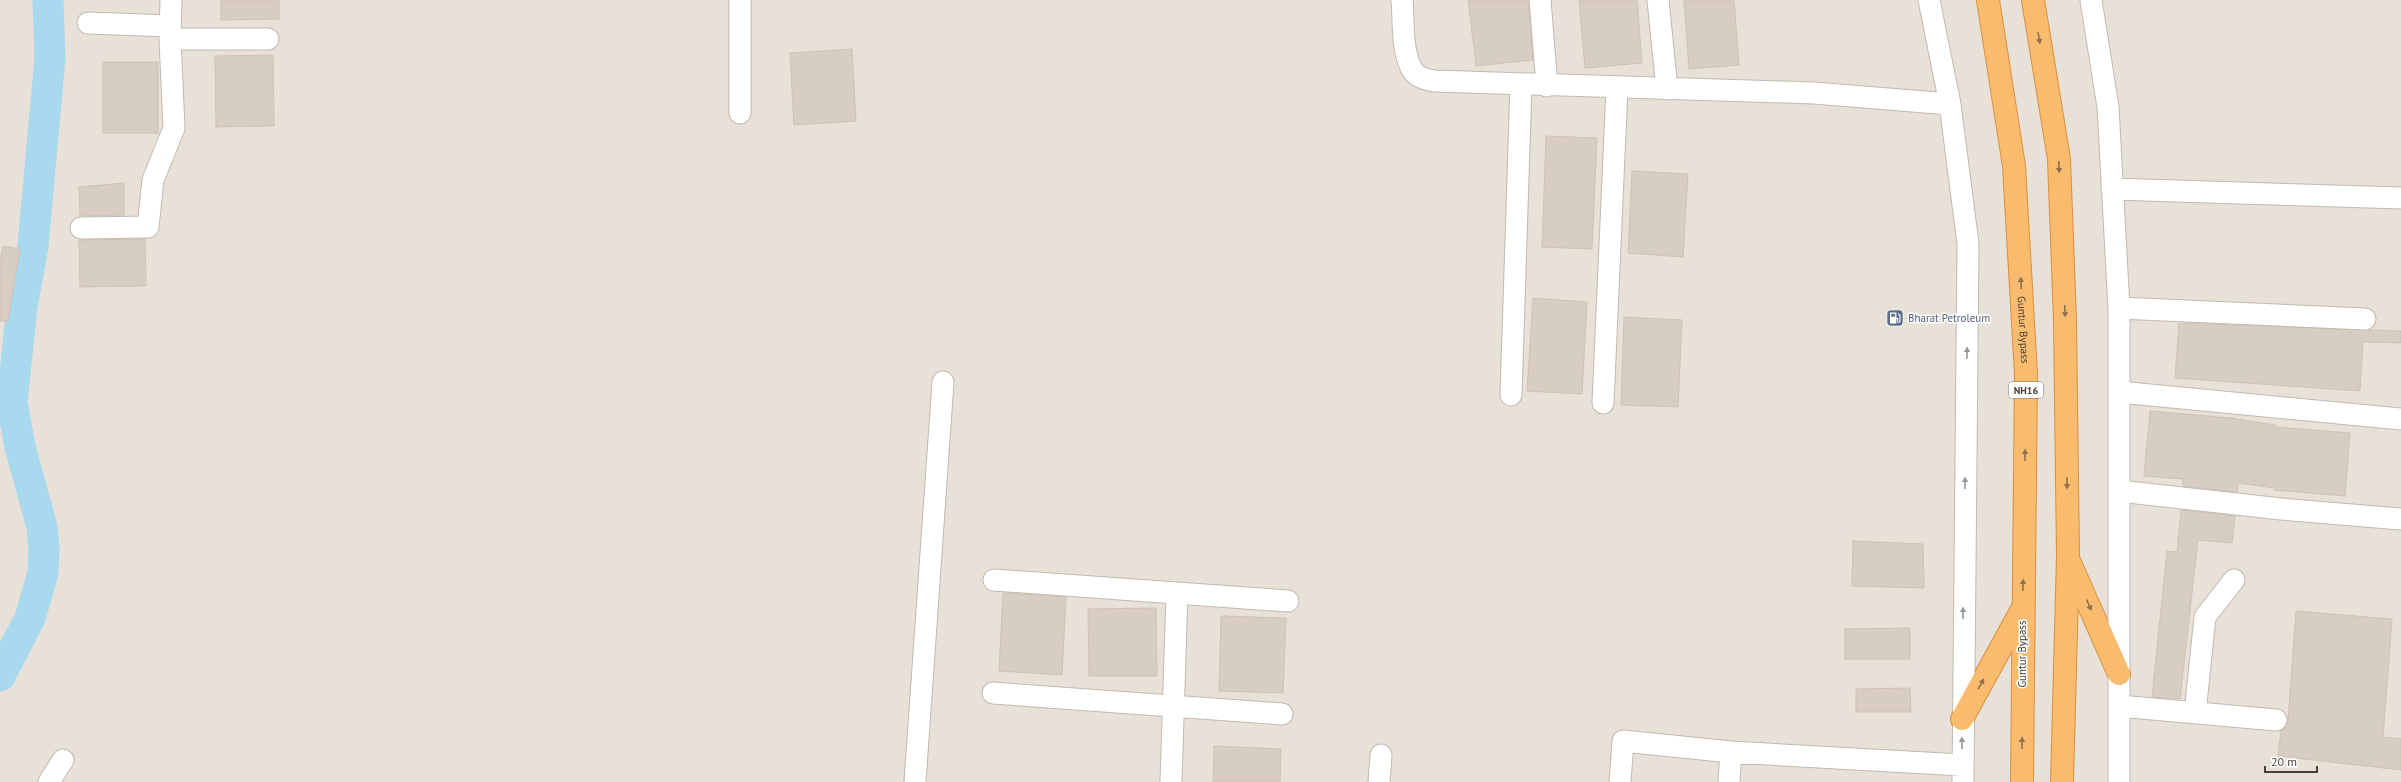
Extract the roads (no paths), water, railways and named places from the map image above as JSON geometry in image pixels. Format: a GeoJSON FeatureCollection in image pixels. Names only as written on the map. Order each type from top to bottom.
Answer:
{"type":"FeatureCollection","features":[{"type":"Feature","properties":{"kind":"highway","name":"Guntur Bypass"},"geometry":{"type":"LineString","coordinates":[[1988,0],[2014,166],[2025,358],[2022,782]]}},
{"type":"Feature","properties":{"kind":"highway"},"geometry":{"type":"LineString","coordinates":[[2033,0],[2059,159],[2065,320],[2068,556],[2062,782]]}},
{"type":"Feature","properties":{"kind":"highway"},"geometry":{"type":"LineString","coordinates":[[2068,556],[2119,674]]}},
{"type":"Feature","properties":{"kind":"highway"},"geometry":{"type":"LineString","coordinates":[[1962,719],[2023,609]]}},
{"type":"Feature","properties":{"kind":"street"},"geometry":{"type":"LineString","coordinates":[[81,228],[148,227],[153,180],[174,128],[170,0]]}},
{"type":"Feature","properties":{"kind":"street"},"geometry":{"type":"LineString","coordinates":[[740,0],[740,113]]}},
{"type":"Feature","properties":{"kind":"street"},"geometry":{"type":"LineString","coordinates":[[1402,0],[1408,57],[1413,71],[1421,78],[1435,81],[1547,86],[1814,93],[1950,104]]}},
{"type":"Feature","properties":{"kind":"street"},"geometry":{"type":"LineString","coordinates":[[1540,0],[1547,86]]}},
{"type":"Feature","properties":{"kind":"street"},"geometry":{"type":"LineString","coordinates":[[1658,0],[1667,89]]}},
{"type":"Feature","properties":{"kind":"street"},"geometry":{"type":"LineString","coordinates":[[1620,782],[1623,741],[1963,773],[1962,719],[1968,244],[1950,104],[1929,0]]}},
{"type":"Feature","properties":{"kind":"street"},"geometry":{"type":"LineString","coordinates":[[2091,0],[2108,107],[2119,308],[2119,782]]}},
{"type":"Feature","properties":{"kind":"street"},"geometry":{"type":"LineString","coordinates":[[88,22],[170,32],[268,39]]}},
{"type":"Feature","properties":{"kind":"street"},"geometry":{"type":"LineString","coordinates":[[1511,395],[1522,85]]}},
{"type":"Feature","properties":{"kind":"street"},"geometry":{"type":"LineString","coordinates":[[1603,403],[1617,88]]}},
{"type":"Feature","properties":{"kind":"street"},"geometry":{"type":"LineString","coordinates":[[2112,189],[2401,198]]}},
{"type":"Feature","properties":{"kind":"street"},"geometry":{"type":"LineString","coordinates":[[2119,308],[2365,319]]}},
{"type":"Feature","properties":{"kind":"street"},"geometry":{"type":"LineString","coordinates":[[915,782],[943,382]]}},
{"type":"Feature","properties":{"kind":"street"},"geometry":{"type":"LineString","coordinates":[[2119,392],[2401,419]]}},
{"type":"Feature","properties":{"kind":"street"},"geometry":{"type":"LineString","coordinates":[[2119,491],[2281,509],[2401,519]]}},
{"type":"Feature","properties":{"kind":"street"},"geometry":{"type":"LineString","coordinates":[[994,580],[1288,601]]}},
{"type":"Feature","properties":{"kind":"street"},"geometry":{"type":"LineString","coordinates":[[2195,713],[2205,617],[2234,580]]}},
{"type":"Feature","properties":{"kind":"street"},"geometry":{"type":"LineString","coordinates":[[1171,782],[1176,593]]}},
{"type":"Feature","properties":{"kind":"street"},"geometry":{"type":"LineString","coordinates":[[993,693],[1282,714]]}},
{"type":"Feature","properties":{"kind":"street"},"geometry":{"type":"LineString","coordinates":[[2119,706],[2276,720]]}},
{"type":"Feature","properties":{"kind":"street"},"geometry":{"type":"LineString","coordinates":[[1729,782],[1731,752]]}},
{"type":"Feature","properties":{"kind":"street"},"geometry":{"type":"LineString","coordinates":[[1380,782],[1381,755]]}},
{"type":"Feature","properties":{"kind":"street"},"geometry":{"type":"LineString","coordinates":[[49,782],[63,760]]}},
{"type":"Feature","properties":{"kind":"waterway"},"geometry":{"type":"LineString","coordinates":[[0,676],[30,618],[43,573],[44,549],[42,527],[20,447],[12,402],[22,307],[33,246],[50,58],[48,0]]}},
{"type":"Feature","properties":{"kind":"place","name":"Bharat Petroleum"},"geometry":{"type":"Point","coordinates":[1895,318]}}]}
